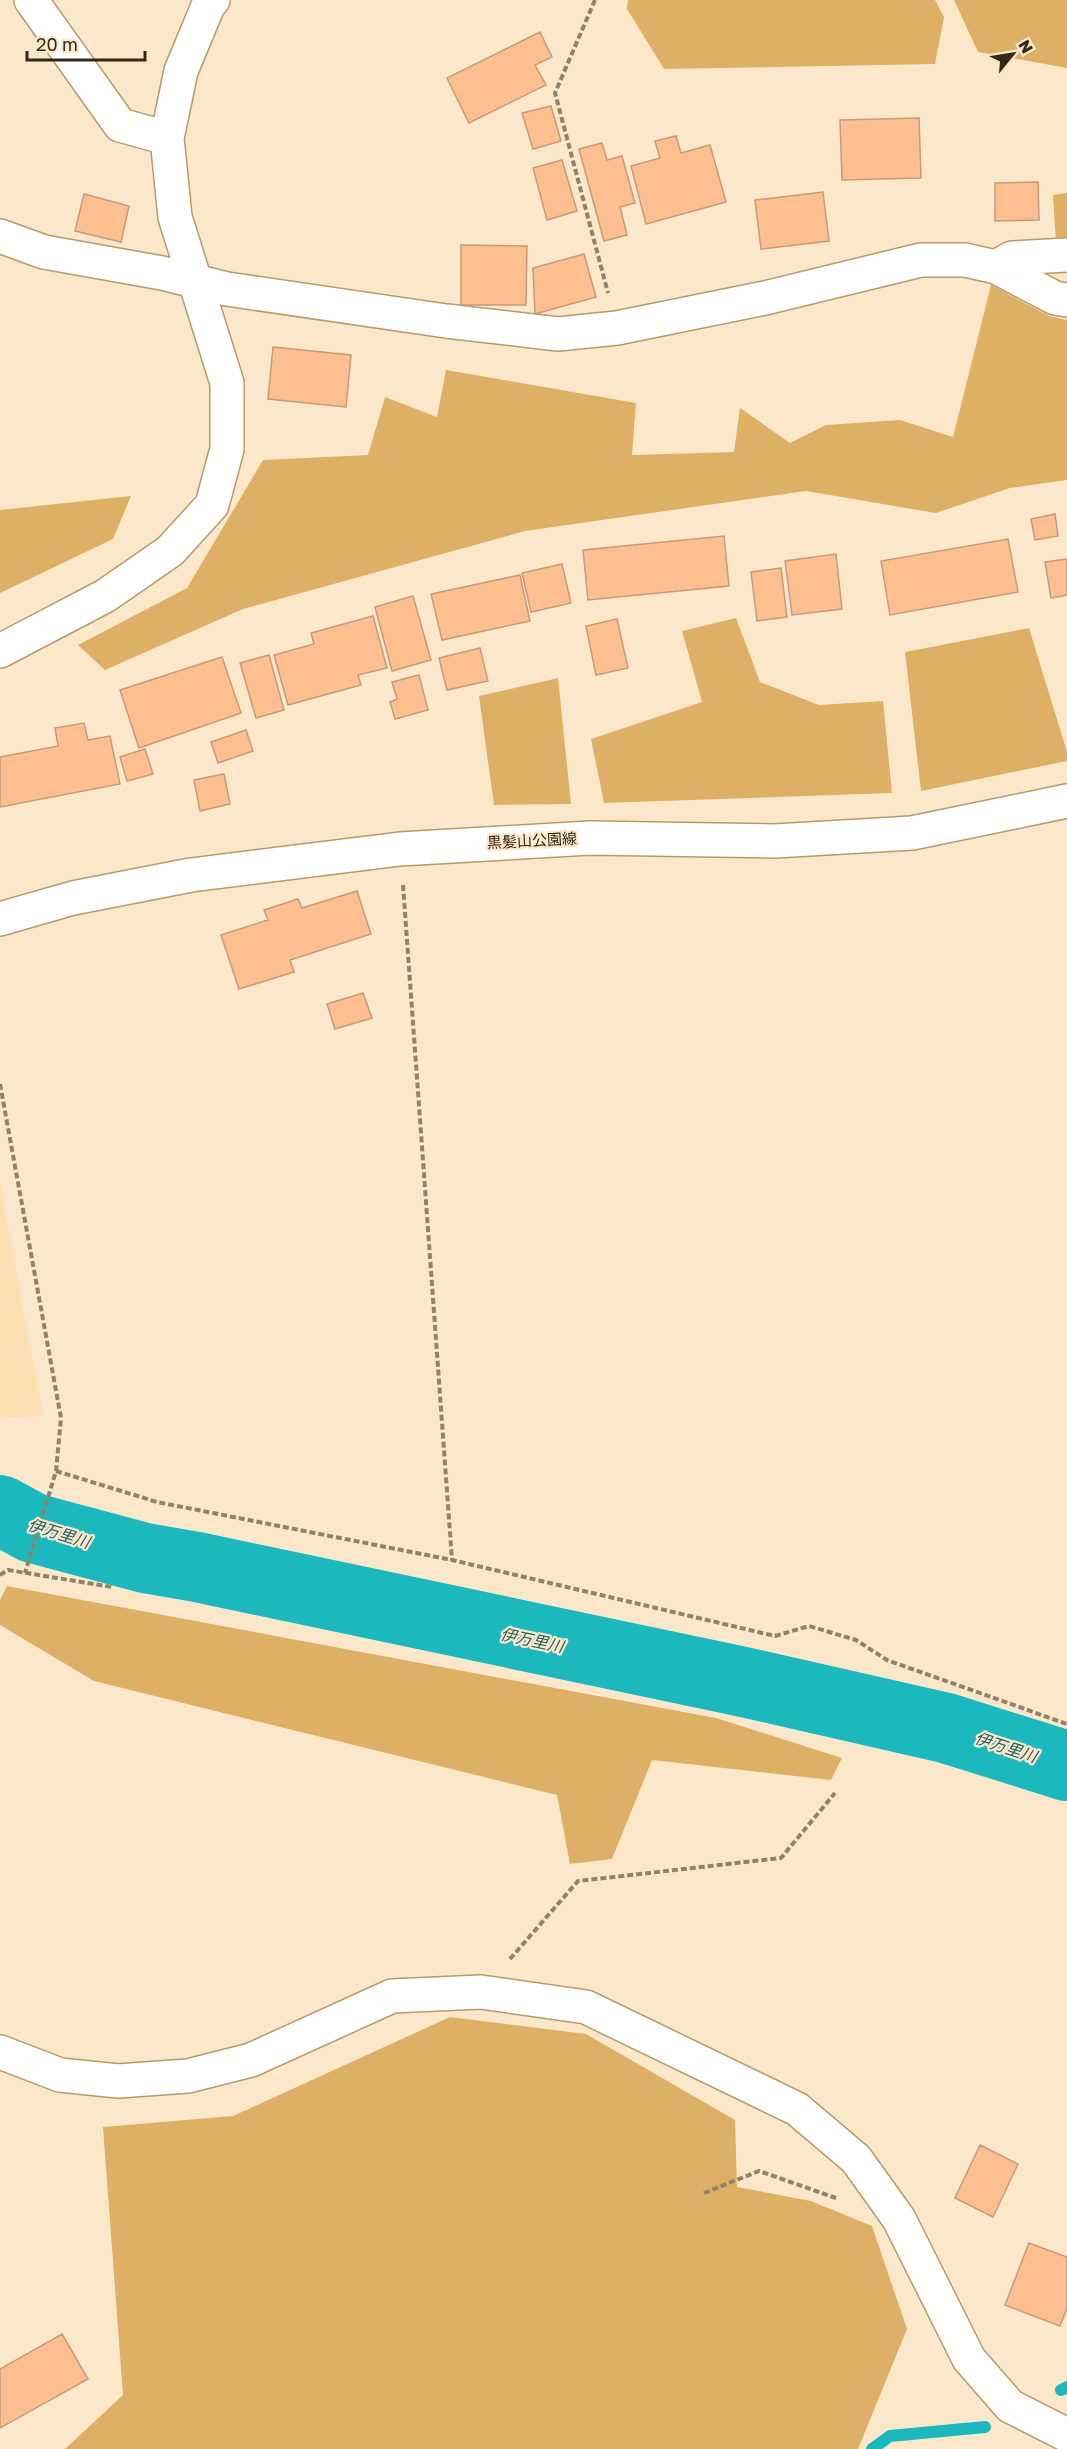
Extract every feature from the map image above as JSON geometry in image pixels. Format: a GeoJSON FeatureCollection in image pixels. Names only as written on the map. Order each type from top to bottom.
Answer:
{"type":"FeatureCollection","features":[{"type":"Feature","properties":{"kind":"street"},"geometry":{"type":"LineString","coordinates":[[31,0],[120,124],[167,138]]}},
{"type":"Feature","properties":{"kind":"street"},"geometry":{"type":"LineString","coordinates":[[0,651],[105,596],[170,551],[212,505],[226,449],[227,383],[176,217],[167,138],[181,71],[208,6],[213,0]]}},
{"type":"Feature","properties":{"kind":"street"},"geometry":{"type":"LineString","coordinates":[[0,236],[44,252],[162,273],[227,288],[469,324],[558,334],[617,328],[765,298],[921,260],[965,260],[996,267],[1055,298],[1067,300]]}},
{"type":"Feature","properties":{"kind":"street"},"geometry":{"type":"LineString","coordinates":[[996,267],[1012,258],[1067,255]]}},
{"type":"Feature","properties":{"kind":"street","name":"黒髪山公園線"},"geometry":{"type":"LineString","coordinates":[[0,919],[73,898],[191,875],[400,849],[590,838],[775,841],[912,833],[1067,801]]}},
{"type":"Feature","properties":{"kind":"street"},"geometry":{"type":"LineString","coordinates":[[0,2052],[60,2075],[118,2081],[188,2076],[251,2060],[392,1996],[481,1992],[586,2007],[797,2109],[856,2159],[899,2219],[969,2359],[1010,2406],[1067,2435]]}},
{"type":"Feature","properties":{"kind":"path"},"geometry":{"type":"LineString","coordinates":[[595,0],[555,93],[617,328]]}},
{"type":"Feature","properties":{"kind":"path"},"geometry":{"type":"LineString","coordinates":[[400,849],[452,1560]]}},
{"type":"Feature","properties":{"kind":"path"},"geometry":{"type":"LineString","coordinates":[[0,1084],[62,1418],[56,1471],[25,1573]]}},
{"type":"Feature","properties":{"kind":"path"},"geometry":{"type":"LineString","coordinates":[[56,1471],[157,1502],[452,1560],[775,1636],[809,1626],[856,1640],[887,1660],[1067,1724]]}},
{"type":"Feature","properties":{"kind":"path"},"geometry":{"type":"LineString","coordinates":[[0,1575],[8,1570],[112,1587]]}},
{"type":"Feature","properties":{"kind":"path"},"geometry":{"type":"LineString","coordinates":[[481,1992],[578,1881],[781,1858],[835,1793]]}},
{"type":"Feature","properties":{"kind":"path"},"geometry":{"type":"LineString","coordinates":[[704,2193],[759,2171],[846,2201]]}},
{"type":"Feature","properties":{"kind":"shaded area"},"geometry":{"type":"Polygon","coordinates":[[[628,0],[935,0],[944,17],[935,64],[664,69],[627,9],[628,0]]]}},
{"type":"Feature","properties":{"kind":"shaded area"},"geometry":{"type":"Polygon","coordinates":[[[954,0],[1067,0],[1067,68],[978,52],[954,0]]]}},
{"type":"Feature","properties":{"kind":"shaded area"},"geometry":{"type":"Polygon","coordinates":[[[1067,193],[1067,242],[1056,243],[1053,195],[1067,193]]]}},
{"type":"Feature","properties":{"kind":"shaded area"},"geometry":{"type":"Polygon","coordinates":[[[991,285],[1049,316],[1067,320],[1067,480],[1010,488],[936,513],[806,491],[525,531],[243,609],[105,670],[78,645],[187,588],[263,460],[368,455],[385,397],[437,417],[446,370],[636,403],[632,455],[734,452],[740,408],[790,443],[826,425],[900,420],[953,437],[991,285]]]}},
{"type":"Feature","properties":{"kind":"shaded area"},"geometry":{"type":"Polygon","coordinates":[[[131,496],[113,539],[0,593],[0,510],[131,496]]]}},
{"type":"Feature","properties":{"kind":"shaded area"},"geometry":{"type":"Polygon","coordinates":[[[736,618],[760,682],[819,705],[883,701],[892,793],[604,803],[591,739],[702,702],[682,631],[736,618]]]}},
{"type":"Feature","properties":{"kind":"shaded area"},"geometry":{"type":"Polygon","coordinates":[[[1029,628],[1067,752],[1067,761],[921,791],[905,652],[1029,628]]]}},
{"type":"Feature","properties":{"kind":"shaded area"},"geometry":{"type":"Polygon","coordinates":[[[558,678],[571,804],[494,805],[479,696],[558,678]]]}},
{"type":"Feature","properties":{"kind":"shaded area"},"geometry":{"type":"Polygon","coordinates":[[[0,1182],[43,1416],[0,1418],[0,1182]]]}},
{"type":"Feature","properties":{"kind":"shaded area"},"geometry":{"type":"Polygon","coordinates":[[[7,1586],[716,1718],[842,1758],[831,1780],[652,1760],[612,1859],[570,1864],[557,1795],[94,1681],[0,1625],[0,1600],[7,1586]]]}},
{"type":"Feature","properties":{"kind":"shaded area"},"geometry":{"type":"Polygon","coordinates":[[[450,2017],[586,2034],[735,2120],[737,2187],[811,2201],[872,2226],[907,2329],[858,2449],[65,2449],[123,2395],[103,2127],[233,2116],[450,2017]]]}},
{"type":"Feature","properties":{"kind":"building"},"geometry":{"type":"Polygon","coordinates":[[[540,32],[552,57],[535,65],[546,85],[469,123],[447,78],[540,32]]]}},
{"type":"Feature","properties":{"kind":"building"},"geometry":{"type":"Polygon","coordinates":[[[551,106],[561,141],[533,149],[522,113],[551,106]]]}},
{"type":"Feature","properties":{"kind":"building"},"geometry":{"type":"Polygon","coordinates":[[[919,118],[921,178],[842,180],[840,120],[919,118]]]}},
{"type":"Feature","properties":{"kind":"building"},"geometry":{"type":"Polygon","coordinates":[[[676,136],[681,153],[710,145],[726,202],[646,224],[631,166],[660,158],[655,141],[676,136]]]}},
{"type":"Feature","properties":{"kind":"building"},"geometry":{"type":"Polygon","coordinates":[[[602,143],[607,160],[622,156],[635,203],[620,207],[627,235],[604,241],[579,149],[602,143]]]}},
{"type":"Feature","properties":{"kind":"building"},"geometry":{"type":"Polygon","coordinates":[[[562,160],[577,211],[547,220],[533,168],[562,160]]]}},
{"type":"Feature","properties":{"kind":"building"},"geometry":{"type":"Polygon","coordinates":[[[1038,182],[1039,220],[995,221],[995,183],[1038,182]]]}},
{"type":"Feature","properties":{"kind":"building"},"geometry":{"type":"Polygon","coordinates":[[[823,192],[829,241],[761,249],[755,200],[823,192]]]}},
{"type":"Feature","properties":{"kind":"building"},"geometry":{"type":"Polygon","coordinates":[[[84,194],[129,206],[121,242],[75,231],[84,194]]]}},
{"type":"Feature","properties":{"kind":"building"},"geometry":{"type":"Polygon","coordinates":[[[461,245],[527,246],[526,305],[461,305],[461,245]]]}},
{"type":"Feature","properties":{"kind":"building"},"geometry":{"type":"Polygon","coordinates":[[[584,254],[596,297],[535,314],[533,268],[584,254]]]}},
{"type":"Feature","properties":{"kind":"building"},"geometry":{"type":"Polygon","coordinates":[[[273,347],[351,355],[346,407],[268,399],[273,347]]]}},
{"type":"Feature","properties":{"kind":"building"},"geometry":{"type":"Polygon","coordinates":[[[1055,514],[1058,536],[1035,540],[1031,519],[1055,514]]]}},
{"type":"Feature","properties":{"kind":"building"},"geometry":{"type":"Polygon","coordinates":[[[724,536],[729,586],[588,600],[583,550],[724,536]]]}},
{"type":"Feature","properties":{"kind":"building"},"geometry":{"type":"Polygon","coordinates":[[[1008,539],[1018,592],[890,615],[881,561],[1008,539]]]}},
{"type":"Feature","properties":{"kind":"building"},"geometry":{"type":"Polygon","coordinates":[[[836,554],[842,609],[792,615],[785,561],[836,554]]]}},
{"type":"Feature","properties":{"kind":"building"},"geometry":{"type":"Polygon","coordinates":[[[1067,559],[1067,595],[1051,598],[1045,562],[1067,559]]]}},
{"type":"Feature","properties":{"kind":"building"},"geometry":{"type":"Polygon","coordinates":[[[562,564],[571,603],[531,612],[522,573],[562,564]]]}},
{"type":"Feature","properties":{"kind":"building"},"geometry":{"type":"Polygon","coordinates":[[[781,568],[787,617],[757,621],[751,572],[781,568]]]}},
{"type":"Feature","properties":{"kind":"building"},"geometry":{"type":"Polygon","coordinates":[[[520,575],[530,621],[442,640],[431,594],[520,575]]]}},
{"type":"Feature","properties":{"kind":"building"},"geometry":{"type":"Polygon","coordinates":[[[413,596],[431,660],[392,671],[375,607],[413,596]]]}},
{"type":"Feature","properties":{"kind":"building"},"geometry":{"type":"Polygon","coordinates":[[[373,616],[387,668],[358,675],[361,685],[288,705],[274,655],[314,644],[311,633],[373,616]]]}},
{"type":"Feature","properties":{"kind":"building"},"geometry":{"type":"Polygon","coordinates":[[[617,619],[628,668],[596,675],[586,626],[617,619]]]}},
{"type":"Feature","properties":{"kind":"building"},"geometry":{"type":"Polygon","coordinates":[[[480,648],[488,681],[447,690],[439,658],[480,648]]]}},
{"type":"Feature","properties":{"kind":"building"},"geometry":{"type":"Polygon","coordinates":[[[269,655],[284,710],[256,718],[240,663],[269,655]]]}},
{"type":"Feature","properties":{"kind":"building"},"geometry":{"type":"Polygon","coordinates":[[[222,657],[241,713],[139,748],[120,690],[222,657]]]}},
{"type":"Feature","properties":{"kind":"building"},"geometry":{"type":"Polygon","coordinates":[[[419,675],[428,710],[395,719],[390,702],[397,699],[392,682],[419,675]]]}},
{"type":"Feature","properties":{"kind":"building"},"geometry":{"type":"Polygon","coordinates":[[[84,723],[88,740],[110,736],[120,784],[0,807],[0,757],[58,746],[55,728],[84,723]]]}},
{"type":"Feature","properties":{"kind":"building"},"geometry":{"type":"Polygon","coordinates":[[[246,730],[253,751],[218,763],[211,742],[246,730]]]}},
{"type":"Feature","properties":{"kind":"building"},"geometry":{"type":"Polygon","coordinates":[[[145,749],[153,774],[127,781],[120,757],[145,749]]]}},
{"type":"Feature","properties":{"kind":"building"},"geometry":{"type":"Polygon","coordinates":[[[224,774],[230,804],[200,811],[194,780],[224,774]]]}},
{"type":"Feature","properties":{"kind":"building"},"geometry":{"type":"Polygon","coordinates":[[[357,891],[371,934],[290,960],[294,972],[239,989],[221,935],[268,920],[264,910],[298,899],[302,908],[357,891]]]}},
{"type":"Feature","properties":{"kind":"building"},"geometry":{"type":"Polygon","coordinates":[[[363,993],[372,1018],[335,1029],[327,1004],[363,993]]]}},
{"type":"Feature","properties":{"kind":"building"},"geometry":{"type":"Polygon","coordinates":[[[980,2145],[1018,2164],[993,2217],[955,2198],[980,2145]]]}},
{"type":"Feature","properties":{"kind":"building"},"geometry":{"type":"Polygon","coordinates":[[[1029,2243],[1067,2257],[1067,2308],[1060,2326],[1005,2305],[1029,2243]]]}},
{"type":"Feature","properties":{"kind":"building"},"geometry":{"type":"Polygon","coordinates":[[[62,2334],[88,2379],[0,2428],[0,2369],[62,2334]]]}},
{"type":"Feature","properties":{"kind":"waterway","name":"伊万里川"},"geometry":{"type":"LineString","coordinates":[[0,1510],[33,1528],[145,1558],[739,1681],[946,1728],[1067,1766]]}},
{"type":"Feature","properties":{"kind":"waterway"},"geometry":{"type":"LineString","coordinates":[[1061,2390],[1067,2387]]}},
{"type":"Feature","properties":{"kind":"waterway"},"geometry":{"type":"LineString","coordinates":[[872,2449],[890,2436],[985,2427]]}}]}
